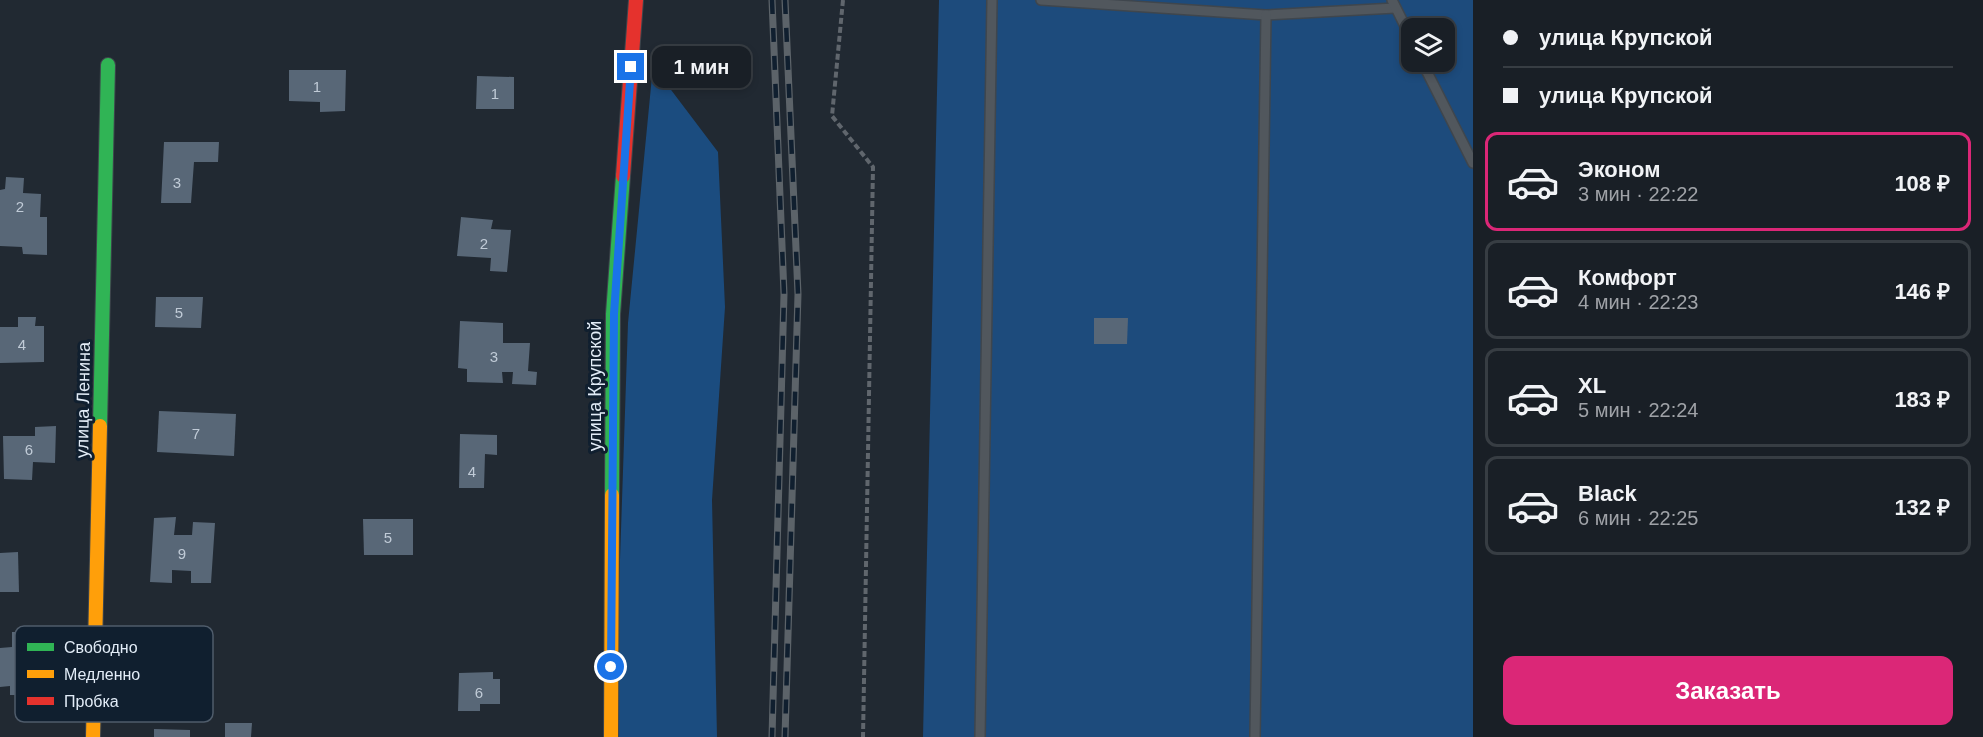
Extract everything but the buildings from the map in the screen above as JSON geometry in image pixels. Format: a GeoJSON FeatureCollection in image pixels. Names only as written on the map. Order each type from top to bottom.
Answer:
{"type":"FeatureCollection","features":[{"type":"Feature","properties":{"kind":"street","name":"улица Крупской"},"geometry":{"type":"LineString","coordinates":[[610,737],[614,314],[636,0]]}},
{"type":"Feature","properties":{"kind":"street","name":"улица Ленина"},"geometry":{"type":"LineString","coordinates":[[95,626],[108,65]]}},
{"type":"Feature","properties":{"kind":"street","name":"улица Ленина"},"geometry":{"type":"LineString","coordinates":[[93,722],[93,737]]}},
{"type":"Feature","properties":{"kind":"lane"},"geometry":{"type":"LineString","coordinates":[[980,737],[993,0]]}},
{"type":"Feature","properties":{"kind":"lane"},"geometry":{"type":"LineString","coordinates":[[1041,0],[1266,15],[1394,4],[1401,18]]}},
{"type":"Feature","properties":{"kind":"lane"},"geometry":{"type":"LineString","coordinates":[[1255,737],[1266,15]]}},
{"type":"Feature","properties":{"kind":"lane"},"geometry":{"type":"LineString","coordinates":[[1427,72],[1473,163]]}},
{"type":"Feature","properties":{"kind":"path"},"geometry":{"type":"LineString","coordinates":[[843,0],[832,116],[873,167],[863,737]]}},
{"type":"Feature","properties":{"kind":"shaded area"},"geometry":{"type":"Polygon","coordinates":[[[939,0],[1473,0],[1473,737],[923,737],[939,0]]]}},
{"type":"Feature","properties":{"kind":"shaded area"},"geometry":{"type":"Polygon","coordinates":[[[653,66],[718,152],[725,307],[712,500],[717,737],[614,737],[628,323],[653,66]]]}},
{"type":"Feature","properties":{"kind":"railway"},"geometry":{"type":"LineString","coordinates":[[772,0],[784,294],[772,737]]}},
{"type":"Feature","properties":{"kind":"railway"},"geometry":{"type":"LineString","coordinates":[[785,0],[798,294],[785,737]]}},
{"type":"Feature","properties":{"kind":"traffic: fast"},"geometry":{"type":"LineString","coordinates":[[100,426],[108,65]]}},
{"type":"Feature","properties":{"kind":"traffic: fast"},"geometry":{"type":"LineString","coordinates":[[612,495],[613,314],[623,176]]}},
{"type":"Feature","properties":{"kind":"traffic: slow"},"geometry":{"type":"LineString","coordinates":[[95,626],[100,426]]}},
{"type":"Feature","properties":{"kind":"traffic: slow"},"geometry":{"type":"LineString","coordinates":[[611,737],[612,495]]}},
{"type":"Feature","properties":{"kind":"traffic: slow"},"geometry":{"type":"LineString","coordinates":[[93,722],[93,737]]}},
{"type":"Feature","properties":{"kind":"traffic: jam"},"geometry":{"type":"LineString","coordinates":[[623,176],[636,0]]}},
{"type":"Feature","properties":{"kind":"route"},"geometry":{"type":"LineString","coordinates":[[611,667],[614,314],[631,67]]}}]}
